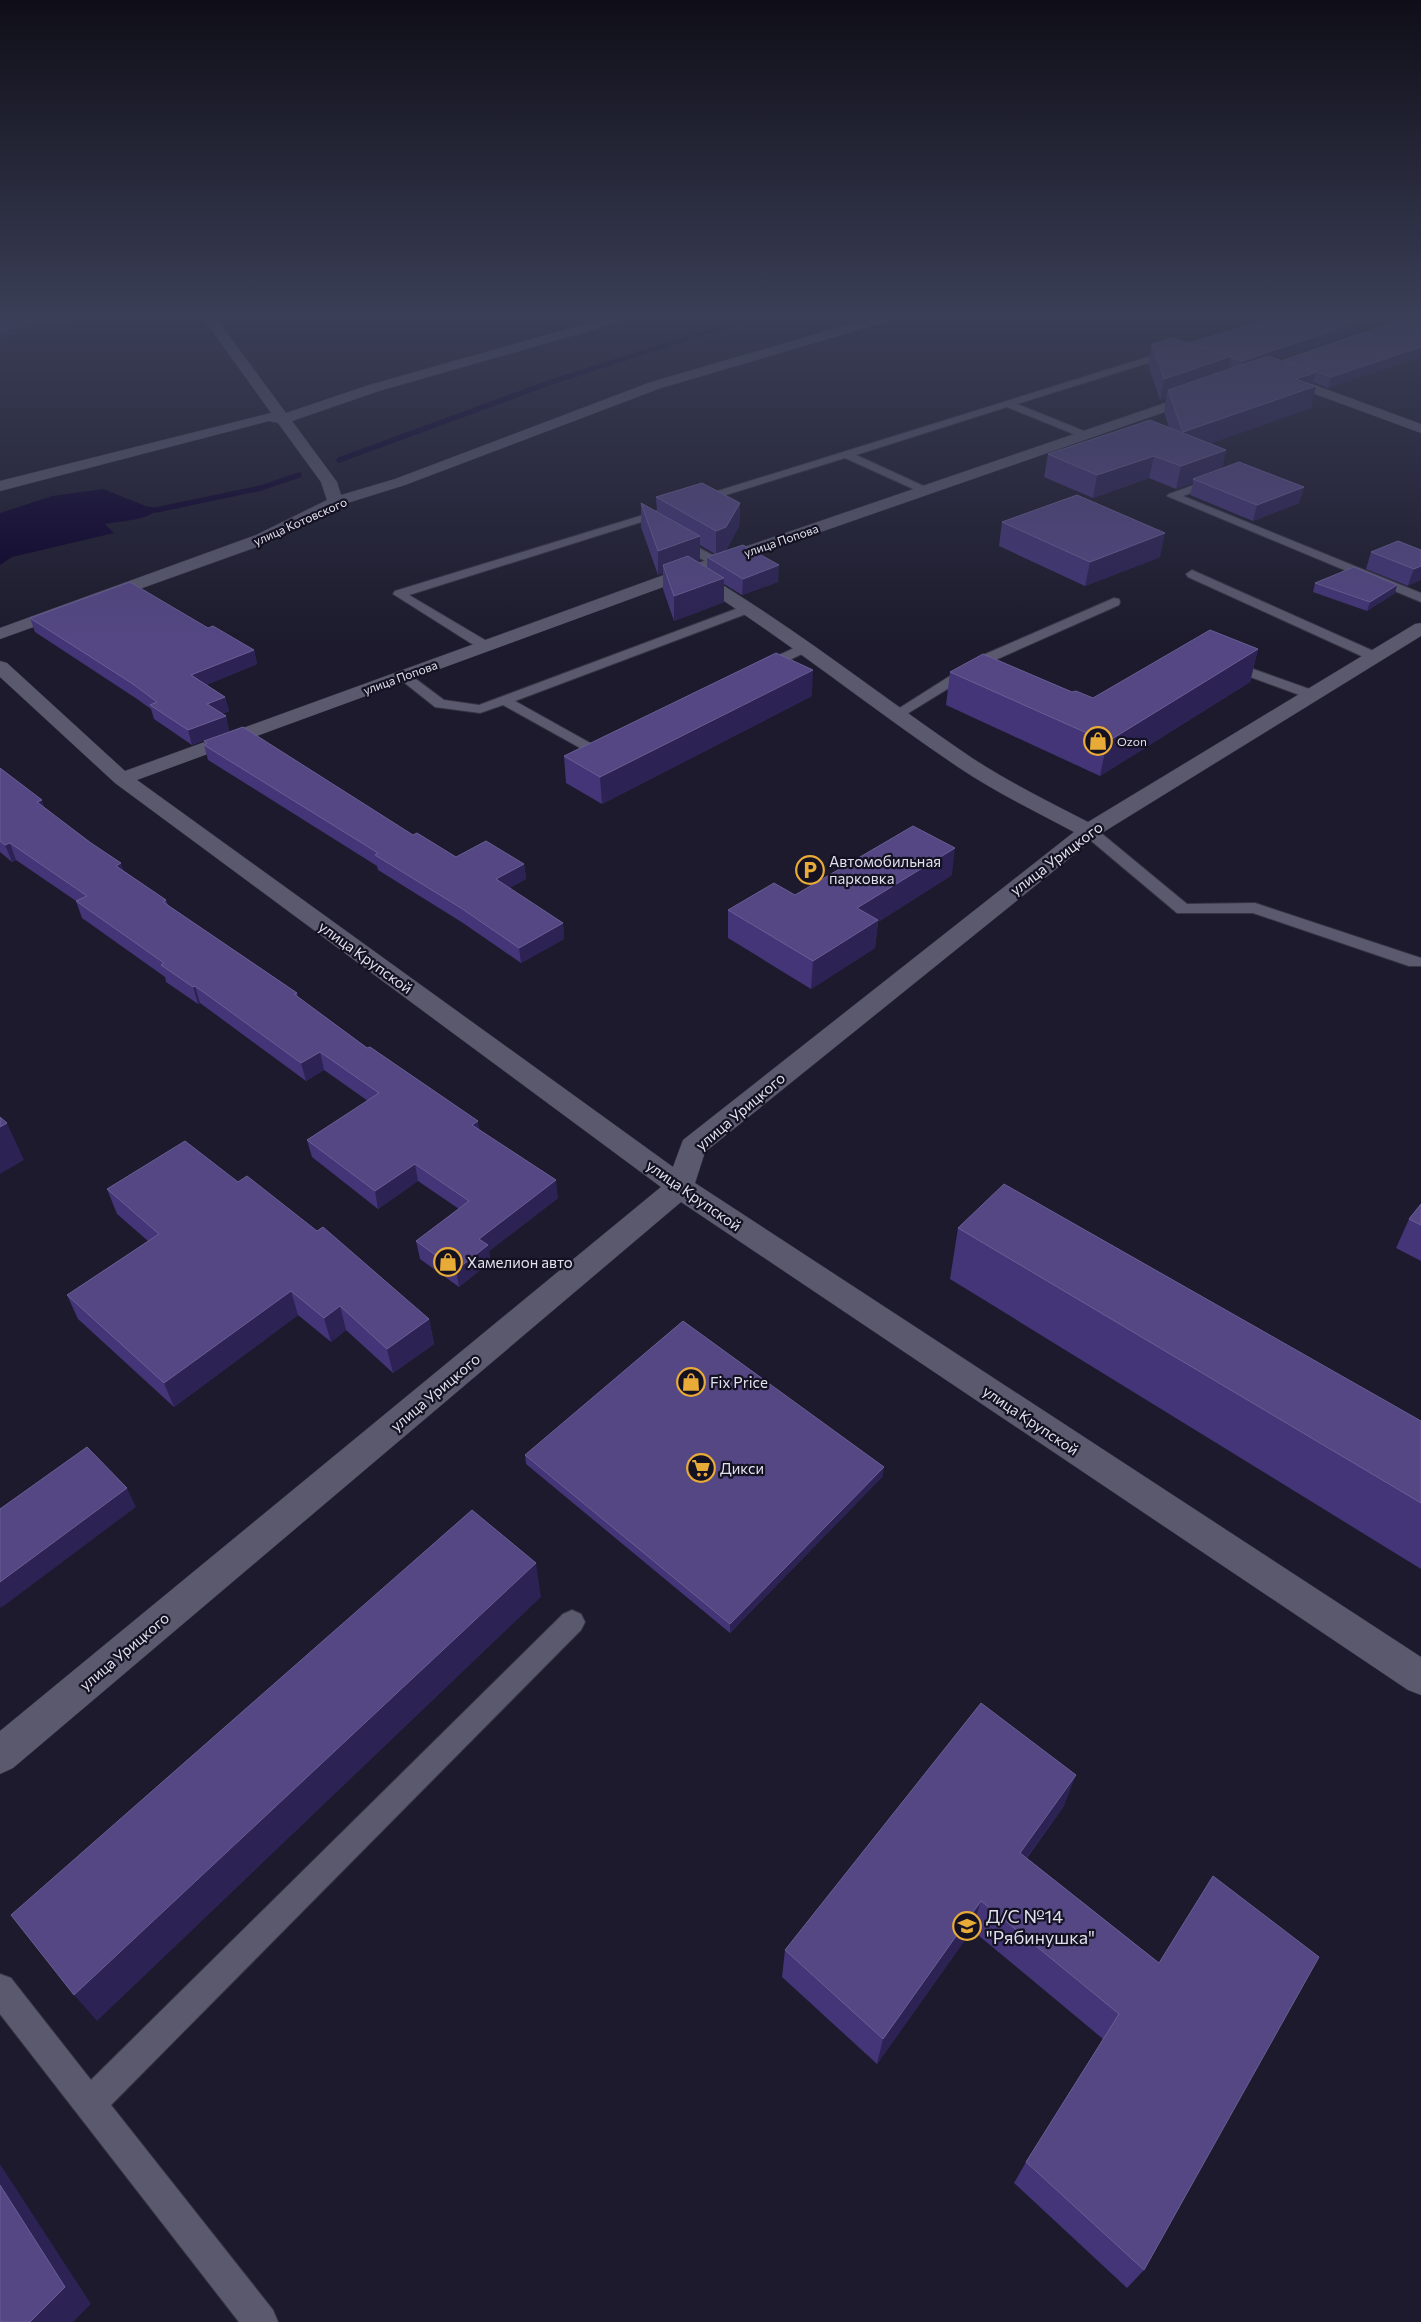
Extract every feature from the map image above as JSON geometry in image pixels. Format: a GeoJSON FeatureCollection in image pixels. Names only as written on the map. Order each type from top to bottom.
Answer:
{"type":"FeatureCollection","features":[{"type":"Feature","properties":{"kind":"street"},"geometry":{"type":"LineString","coordinates":[[0,486],[235,426]]}},
{"type":"Feature","properties":{"kind":"street"},"geometry":{"type":"LineString","coordinates":[[289,426],[329,482],[335,502]]}},
{"type":"Feature","properties":{"kind":"street","name":"улица Котовского"},"geometry":{"type":"LineString","coordinates":[[0,634],[262,539],[335,502],[400,482],[545,426]]}},
{"type":"Feature","properties":{"kind":"street","name":"улица Попова"},"geometry":{"type":"LineString","coordinates":[[122,779],[716,562],[1110,426]]}},
{"type":"Feature","properties":{"kind":"street"},"geometry":{"type":"LineString","coordinates":[[689,572],[749,608],[966,763],[1030,800],[1089,830]]}},
{"type":"Feature","properties":{"kind":"street","name":"улица Урицкого"},"geometry":{"type":"LineString","coordinates":[[0,1755],[680,1187],[693,1147],[1089,830],[1421,628]]}},
{"type":"Feature","properties":{"kind":"street","name":"улица Крупской"},"geometry":{"type":"LineString","coordinates":[[0,668],[122,779],[680,1187],[1421,1678]]}},
{"type":"Feature","properties":{"kind":"lane"},"geometry":{"type":"LineString","coordinates":[[486,646],[399,594],[933,426]]}},
{"type":"Feature","properties":{"kind":"lane"},"geometry":{"type":"LineString","coordinates":[[1064,426],[1085,435]]}},
{"type":"Feature","properties":{"kind":"lane"},"geometry":{"type":"LineString","coordinates":[[846,454],[924,490]]}},
{"type":"Feature","properties":{"kind":"lane"},"geometry":{"type":"LineString","coordinates":[[1230,474],[1173,496],[1421,598]]}},
{"type":"Feature","properties":{"kind":"lane"},"geometry":{"type":"LineString","coordinates":[[641,519],[716,562]]}},
{"type":"Feature","properties":{"kind":"lane"},"geometry":{"type":"LineString","coordinates":[[1192,574],[1373,656]]}},
{"type":"Feature","properties":{"kind":"lane"},"geometry":{"type":"LineString","coordinates":[[897,714],[988,658],[1114,602]]}},
{"type":"Feature","properties":{"kind":"lane"},"geometry":{"type":"LineString","coordinates":[[403,676],[440,704],[480,709],[749,608]]}},
{"type":"Feature","properties":{"kind":"lane"},"geometry":{"type":"LineString","coordinates":[[750,674],[803,648]]}},
{"type":"Feature","properties":{"kind":"lane"},"geometry":{"type":"LineString","coordinates":[[1215,660],[1249,670],[1310,694]]}},
{"type":"Feature","properties":{"kind":"lane"},"geometry":{"type":"LineString","coordinates":[[962,673],[980,681]]}},
{"type":"Feature","properties":{"kind":"lane"},"geometry":{"type":"LineString","coordinates":[[504,700],[591,750],[627,733]]}},
{"type":"Feature","properties":{"kind":"lane"},"geometry":{"type":"LineString","coordinates":[[1089,830],[1183,909],[1255,908],[1415,962]]}},
{"type":"Feature","properties":{"kind":"lane"},"geometry":{"type":"LineString","coordinates":[[90,2104],[572,1622]]}},
{"type":"Feature","properties":{"kind":"lane"},"geometry":{"type":"LineString","coordinates":[[0,1989],[261,2322]]}},
{"type":"Feature","properties":{"kind":"shaded area"},"geometry":{"type":"Polygon","coordinates":[[[103,489],[156,510],[152,514],[140,518],[105,524],[114,533],[12,557],[0,565],[0,513],[52,496],[103,489]]]}},
{"type":"Feature","properties":{"kind":"building"},"geometry":{"type":"Polygon","coordinates":[[[1131,426],[1166,426],[1226,450],[1181,466],[1154,456],[1097,475],[1048,454],[1131,426]]]}},
{"type":"Feature","properties":{"kind":"building"},"geometry":{"type":"Polygon","coordinates":[[[1181,426],[1199,426],[1183,432],[1181,426]]]}},
{"type":"Feature","properties":{"kind":"building"},"geometry":{"type":"Polygon","coordinates":[[[1239,462],[1304,487],[1257,505],[1193,479],[1239,462]]]}},
{"type":"Feature","properties":{"kind":"building"},"geometry":{"type":"Polygon","coordinates":[[[702,483],[740,503],[726,527],[716,531],[656,497],[702,483]]]}},
{"type":"Feature","properties":{"kind":"building"},"geometry":{"type":"Polygon","coordinates":[[[1077,495],[1165,533],[1090,562],[1002,522],[1077,495]]]}},
{"type":"Feature","properties":{"kind":"building"},"geometry":{"type":"Polygon","coordinates":[[[641,503],[700,536],[658,551],[641,503]]]}},
{"type":"Feature","properties":{"kind":"building"},"geometry":{"type":"Polygon","coordinates":[[[1398,541],[1421,550],[1421,566],[1414,569],[1371,552],[1398,541]]]}},
{"type":"Feature","properties":{"kind":"building"},"geometry":{"type":"Polygon","coordinates":[[[743,545],[779,565],[743,579],[707,557],[743,545]]]}},
{"type":"Feature","properties":{"kind":"building"},"geometry":{"type":"Polygon","coordinates":[[[688,556],[724,578],[674,596],[663,565],[688,556]]]}},
{"type":"Feature","properties":{"kind":"building"},"geometry":{"type":"Polygon","coordinates":[[[1354,567],[1397,585],[1370,602],[1315,583],[1354,567]]]}},
{"type":"Feature","properties":{"kind":"building"},"geometry":{"type":"Polygon","coordinates":[[[130,582],[208,628],[213,626],[254,650],[191,675],[225,697],[207,704],[226,716],[188,730],[150,705],[157,702],[133,684],[30,618],[130,582]]]}},
{"type":"Feature","properties":{"kind":"building"},"geometry":{"type":"Polygon","coordinates":[[[1210,630],[1258,649],[1107,742],[950,672],[983,654],[1072,692],[1076,691],[1093,698],[1210,630]]]}},
{"type":"Feature","properties":{"kind":"building"},"geometry":{"type":"Polygon","coordinates":[[[776,653],[813,670],[600,777],[564,756],[776,653]]]}},
{"type":"Feature","properties":{"kind":"building"},"geometry":{"type":"Polygon","coordinates":[[[243,727],[413,835],[417,833],[456,857],[486,841],[524,864],[496,879],[563,923],[519,948],[461,908],[375,855],[378,853],[204,745],[207,743],[204,741],[243,727]]]}},
{"type":"Feature","properties":{"kind":"building"},"geometry":{"type":"Polygon","coordinates":[[[0,768],[42,800],[37,802],[121,863],[116,866],[166,900],[163,902],[297,993],[294,994],[367,1048],[370,1047],[478,1121],[472,1125],[556,1180],[479,1239],[488,1245],[456,1270],[416,1241],[469,1201],[415,1164],[375,1191],[307,1140],[379,1093],[320,1052],[301,1063],[195,986],[193,987],[161,965],[164,963],[76,901],[87,896],[10,843],[5,845],[0,841],[0,768]]]}},
{"type":"Feature","properties":{"kind":"building"},"geometry":{"type":"Polygon","coordinates":[[[913,826],[955,848],[857,908],[878,920],[813,961],[728,910],[774,883],[795,895],[913,826]]]}},
{"type":"Feature","properties":{"kind":"building"},"geometry":{"type":"Polygon","coordinates":[[[0,1117],[7,1123],[0,1127],[0,1117]]]}},
{"type":"Feature","properties":{"kind":"building"},"geometry":{"type":"Polygon","coordinates":[[[185,1141],[238,1182],[247,1176],[317,1231],[323,1227],[429,1319],[387,1349],[340,1306],[324,1318],[291,1291],[164,1383],[67,1295],[159,1234],[107,1189],[185,1141]]]}},
{"type":"Feature","properties":{"kind":"building"},"geometry":{"type":"Polygon","coordinates":[[[1004,1184],[1421,1421],[1421,1503],[958,1228],[1004,1184]]]}},
{"type":"Feature","properties":{"kind":"building"},"geometry":{"type":"Polygon","coordinates":[[[1421,1204],[1421,1225],[1409,1219],[1421,1204]]]}},
{"type":"Feature","properties":{"kind":"building"},"geometry":{"type":"Polygon","coordinates":[[[683,1321],[884,1467],[730,1624],[525,1455],[683,1321]]]}},
{"type":"Feature","properties":{"kind":"building"},"geometry":{"type":"Polygon","coordinates":[[[87,1447],[127,1488],[0,1582],[0,1509],[87,1447]]]}},
{"type":"Feature","properties":{"kind":"building"},"geometry":{"type":"Polygon","coordinates":[[[472,1510],[536,1563],[74,1995],[11,1915],[472,1510]]]}},
{"type":"Feature","properties":{"kind":"building"},"geometry":{"type":"Polygon","coordinates":[[[981,1703],[1076,1775],[1020,1853],[1159,1963],[1213,1876],[1319,1957],[1144,2270],[1026,2162],[1119,2014],[981,1901],[883,2039],[785,1950],[981,1703]]]}},
{"type":"Feature","properties":{"kind":"building"},"geometry":{"type":"Polygon","coordinates":[[[0,2185],[65,2287],[30,2322],[0,2322],[0,2185]]]}},
{"type":"Feature","properties":{"kind":"waterway"},"geometry":{"type":"LineString","coordinates":[[339,460],[431,426]]}},
{"type":"Feature","properties":{"kind":"waterway"},"geometry":{"type":"LineString","coordinates":[[142,509],[156,510],[261,488],[299,475]]}},
{"type":"Feature","properties":{"kind":"place","name":"Ozon"},"geometry":{"type":"Point","coordinates":[1098,741]}},
{"type":"Feature","properties":{"kind":"place","name":"Автомобильная парковка"},"geometry":{"type":"Point","coordinates":[810,870]}},
{"type":"Feature","properties":{"kind":"place","name":"Хамелион авто"},"geometry":{"type":"Point","coordinates":[448,1262]}},
{"type":"Feature","properties":{"kind":"place","name":"Fix Price"},"geometry":{"type":"Point","coordinates":[691,1382]}},
{"type":"Feature","properties":{"kind":"place","name":"Дикси"},"geometry":{"type":"Point","coordinates":[701,1468]}},
{"type":"Feature","properties":{"kind":"place","name":"Д/С №14 \"Рябинушка\""},"geometry":{"type":"Point","coordinates":[967,1926]}}]}
